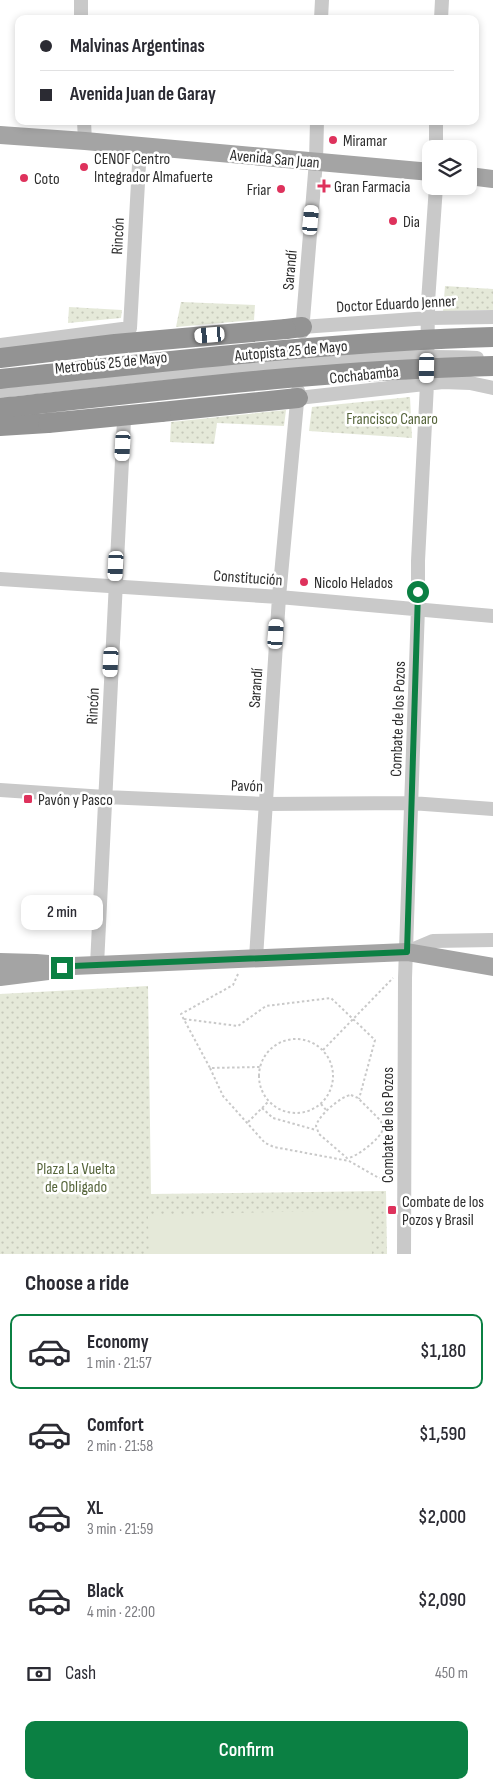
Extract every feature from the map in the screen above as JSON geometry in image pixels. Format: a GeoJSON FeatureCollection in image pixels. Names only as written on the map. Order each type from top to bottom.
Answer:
{"type":"FeatureCollection","features":[{"type":"Feature","properties":{"kind":"highway"},"geometry":{"type":"LineString","coordinates":[[0,358],[115,344],[296,329]]}},
{"type":"Feature","properties":{"kind":"highway","name":"Autopista 25 de Mayo"},"geometry":{"type":"LineString","coordinates":[[0,379],[342,345],[417,339],[493,337]]}},
{"type":"Feature","properties":{"kind":"highway","name":"Autopista 25 de Mayo"},"geometry":{"type":"LineString","coordinates":[[0,408],[321,374],[439,367],[493,366]]}},
{"type":"Feature","properties":{"kind":"highway"},"geometry":{"type":"LineString","coordinates":[[0,426],[161,412],[298,394]]}},
{"type":"Feature","properties":{"kind":"main road","name":"Avenida San Juan"},"geometry":{"type":"LineString","coordinates":[[0,135],[422,171]]}},
{"type":"Feature","properties":{"kind":"main road"},"geometry":{"type":"LineString","coordinates":[[477,177],[493,179]]}},
{"type":"Feature","properties":{"kind":"main road"},"geometry":{"type":"LineString","coordinates":[[0,962],[73,966],[248,958],[407,958],[493,968]]}},
{"type":"Feature","properties":{"kind":"main road"},"geometry":{"type":"LineString","coordinates":[[0,977],[73,966]]}},
{"type":"Feature","properties":{"kind":"street"},"geometry":{"type":"LineString","coordinates":[[81,0],[81,15]]}},
{"type":"Feature","properties":{"kind":"street"},"geometry":{"type":"LineString","coordinates":[[321,15],[322,0]]}},
{"type":"Feature","properties":{"kind":"street"},"geometry":{"type":"LineString","coordinates":[[441,15],[442,0]]}},
{"type":"Feature","properties":{"kind":"street"},"geometry":{"type":"LineString","coordinates":[[84,125],[84,141]]}},
{"type":"Feature","properties":{"kind":"street","name":"Sarandí"},"geometry":{"type":"LineString","coordinates":[[296,329],[316,161],[317,125]]}},
{"type":"Feature","properties":{"kind":"street"},"geometry":{"type":"LineString","coordinates":[[436,125],[436,140]]}},
{"type":"Feature","properties":{"kind":"street","name":"Rincón"},"geometry":{"type":"LineString","coordinates":[[0,344],[130,328],[140,146]]}},
{"type":"Feature","properties":{"kind":"street","name":"Combate de los Pozos"},"geometry":{"type":"LineString","coordinates":[[404,1254],[407,958],[418,608],[418,551],[427,384],[428,302],[435,195]]}},
{"type":"Feature","properties":{"kind":"street","name":"Doctor Eduardo Jenner"},"geometry":{"type":"LineString","coordinates":[[296,329],[429,318],[493,317]]}},
{"type":"Feature","properties":{"kind":"street","name":"Metrobús 25 de Mayo"},"geometry":{"type":"LineString","coordinates":[[225,367],[342,345]]}},
{"type":"Feature","properties":{"kind":"street","name":"Metrobús 25 de Mayo"},"geometry":{"type":"LineString","coordinates":[[0,391],[225,367],[397,356],[493,359]]}},
{"type":"Feature","properties":{"kind":"street","name":"Cochabamba"},"geometry":{"type":"LineString","coordinates":[[298,394],[457,382],[493,388]]}},
{"type":"Feature","properties":{"kind":"street","name":"Sarandí"},"geometry":{"type":"LineString","coordinates":[[248,958],[265,804],[279,597],[298,394]]}},
{"type":"Feature","properties":{"kind":"street","name":"Rincón"},"geometry":{"type":"LineString","coordinates":[[96,965],[124,420]]}},
{"type":"Feature","properties":{"kind":"street","name":"Constitución"},"geometry":{"type":"LineString","coordinates":[[0,579],[279,597],[493,616]]}},
{"type":"Feature","properties":{"kind":"street","name":"Pavón"},"geometry":{"type":"LineString","coordinates":[[0,790],[265,804],[411,803],[493,809]]}},
{"type":"Feature","properties":{"kind":"street"},"geometry":{"type":"LineString","coordinates":[[407,958],[433,941],[493,940]]}},
{"type":"Feature","properties":{"kind":"street"},"geometry":{"type":"LineString","coordinates":[[0,969],[73,966]]}},
{"type":"Feature","properties":{"kind":"path"},"geometry":{"type":"LineString","coordinates":[[248,958],[239,971],[233,985],[181,1014],[223,1096],[265,1143],[274,1147],[347,1159],[358,1154],[380,1136],[383,1128],[381,1121],[359,1099],[355,1096],[347,1096],[327,1111],[317,1122],[317,1130]]}},
{"type":"Feature","properties":{"kind":"path"},"geometry":{"type":"LineString","coordinates":[[323,1050],[407,958]]}},
{"type":"Feature","properties":{"kind":"path"},"geometry":{"type":"LineString","coordinates":[[184,1019],[238,1026],[266,1006],[331,998],[375,1040],[359,1099]]}},
{"type":"Feature","properties":{"kind":"path"},"geometry":{"type":"LineString","coordinates":[[301,1039],[313,1043],[323,1050],[330,1060],[333,1071],[333,1083],[321,1104],[299,1113],[286,1112],[269,1101],[261,1087],[259,1074],[268,1052],[277,1044],[301,1039]]}},
{"type":"Feature","properties":{"kind":"path"},"geometry":{"type":"LineString","coordinates":[[210,1068],[261,1067]]}},
{"type":"Feature","properties":{"kind":"path"},"geometry":{"type":"LineString","coordinates":[[247,1123],[269,1101]]}},
{"type":"Feature","properties":{"kind":"path"},"geometry":{"type":"LineString","coordinates":[[321,1104],[327,1111]]}},
{"type":"Feature","properties":{"kind":"path"},"geometry":{"type":"LineString","coordinates":[[262,1108],[273,1118],[317,1130],[343,1156],[379,1178],[404,1179]]}},
{"type":"Feature","properties":{"kind":"green space"},"geometry":{"type":"Polygon","coordinates":[[[445,286],[493,289],[493,310],[443,311],[445,286]]]}},
{"type":"Feature","properties":{"kind":"green space"},"geometry":{"type":"Polygon","coordinates":[[[181,302],[255,305],[254,320],[176,327],[181,302]]]}},
{"type":"Feature","properties":{"kind":"green space"},"geometry":{"type":"Polygon","coordinates":[[[69,307],[122,310],[121,318],[68,323],[69,307]]]}},
{"type":"Feature","properties":{"kind":"green space","name":"Francisco Canaro"},"geometry":{"type":"Polygon","coordinates":[[[410,397],[412,438],[309,431],[312,407],[410,397]]]}},
{"type":"Feature","properties":{"kind":"green space"},"geometry":{"type":"Polygon","coordinates":[[[286,410],[284,426],[217,423],[214,444],[170,442],[171,422],[286,410]]]}},
{"type":"Feature","properties":{"kind":"green space","name":"Plaza La Vuelta de Obligado"},"geometry":{"type":"Polygon","coordinates":[[[148,986],[151,1194],[386,1191],[387,1254],[0,1254],[0,994],[148,986]]]}},
{"type":"Feature","properties":{"kind":"green space"},"geometry":{"type":"Polygon","coordinates":[[[371,1210],[372,1254],[149,1254],[148,1215],[371,1210]]]}},
{"type":"Feature","properties":{"kind":"place","name":"Miramar"},"geometry":{"type":"Point","coordinates":[333,140]}},
{"type":"Feature","properties":{"kind":"place","name":"CENOF Centro Integrador Almafuerte"},"geometry":{"type":"Point","coordinates":[84,167]}},
{"type":"Feature","properties":{"kind":"place","name":"Coto"},"geometry":{"type":"Point","coordinates":[24,178]}},
{"type":"Feature","properties":{"kind":"place","name":"Gran Farmacia"},"geometry":{"type":"Point","coordinates":[324,186]}},
{"type":"Feature","properties":{"kind":"place","name":"Friar"},"geometry":{"type":"Point","coordinates":[281,189]}},
{"type":"Feature","properties":{"kind":"place","name":"Dia"},"geometry":{"type":"Point","coordinates":[393,221]}},
{"type":"Feature","properties":{"kind":"place","name":"Nicolo Helados"},"geometry":{"type":"Point","coordinates":[304,582]}},
{"type":"Feature","properties":{"kind":"place","name":"Pavón y Pasco"},"geometry":{"type":"Point","coordinates":[28,799]}},
{"type":"Feature","properties":{"kind":"place","name":"Combate de los Pozos y Brasil"},"geometry":{"type":"Point","coordinates":[392,1210]}},
{"type":"Feature","properties":{"kind":"route"},"geometry":{"type":"LineString","coordinates":[[62,968],[407,952],[418,592]]}}]}
